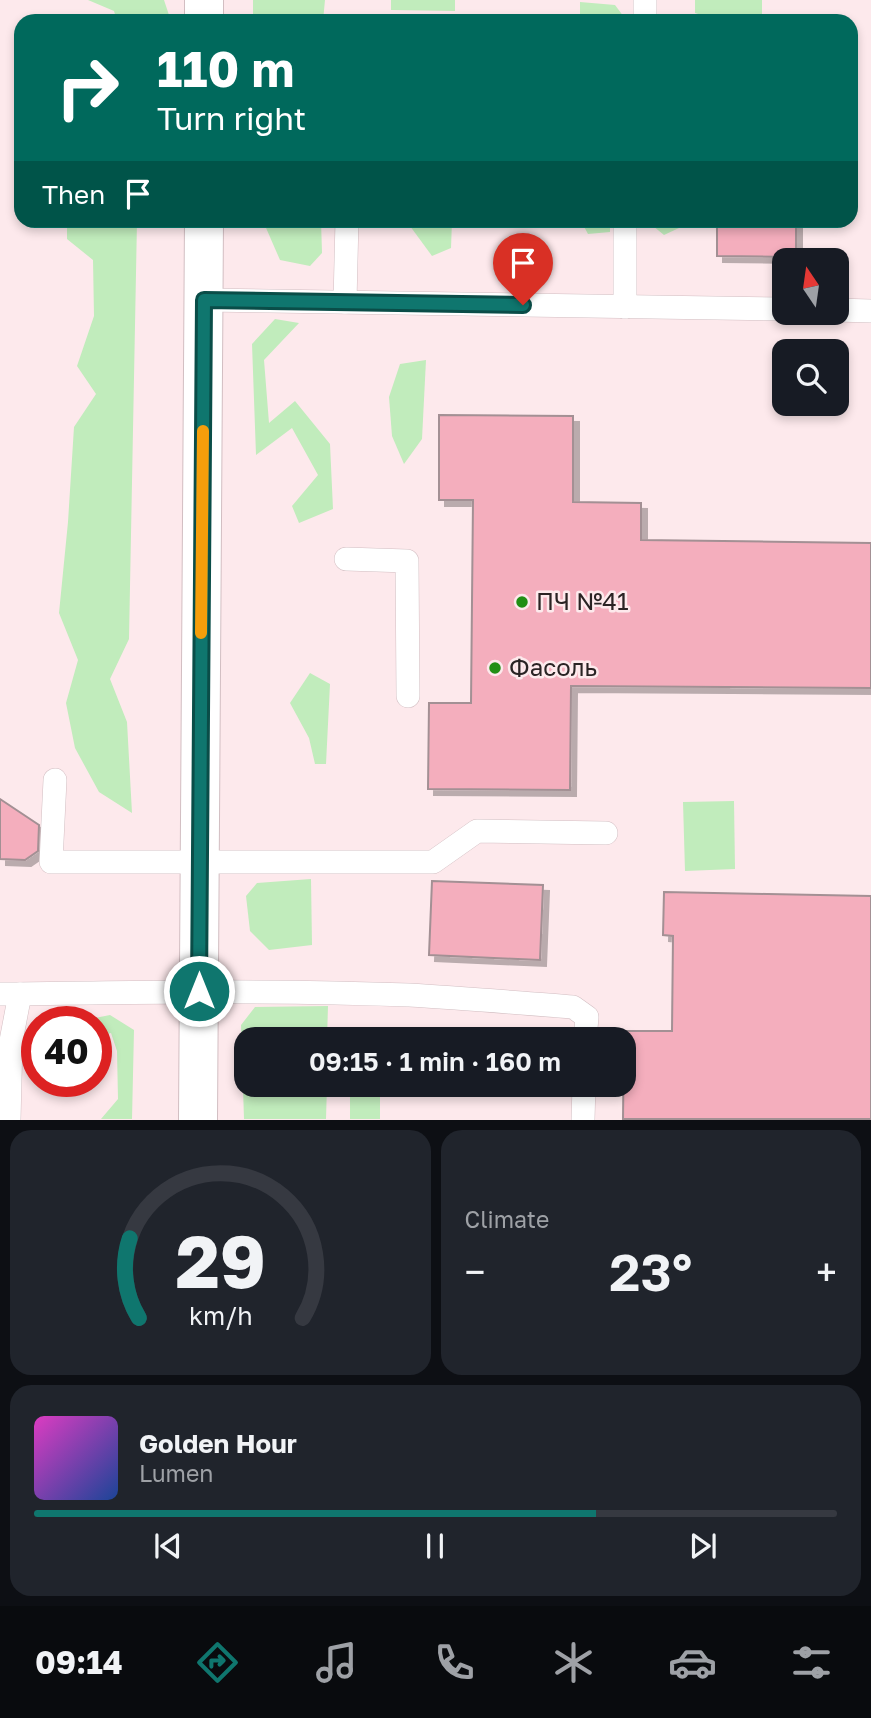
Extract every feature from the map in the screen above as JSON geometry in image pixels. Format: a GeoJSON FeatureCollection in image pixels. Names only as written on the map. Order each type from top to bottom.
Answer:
{"type":"FeatureCollection","features":[{"type":"Feature","properties":{"kind":"street"},"geometry":{"type":"LineString","coordinates":[[198,1119],[204,228]]}},
{"type":"Feature","properties":{"kind":"lane"},"geometry":{"type":"LineString","coordinates":[[345,302],[347,228]]}},
{"type":"Feature","properties":{"kind":"lane"},"geometry":{"type":"LineString","coordinates":[[625,228],[625,307]]}},
{"type":"Feature","properties":{"kind":"lane"},"geometry":{"type":"LineString","coordinates":[[204,300],[772,309]]}},
{"type":"Feature","properties":{"kind":"lane"},"geometry":{"type":"LineString","coordinates":[[849,310],[871,311]]}},
{"type":"Feature","properties":{"kind":"lane"},"geometry":{"type":"LineString","coordinates":[[346,559],[407,561],[408,696]]}},
{"type":"Feature","properties":{"kind":"lane"},"geometry":{"type":"LineString","coordinates":[[55,780],[51,862],[433,862],[477,831],[606,833]]}},
{"type":"Feature","properties":{"kind":"lane"},"geometry":{"type":"LineString","coordinates":[[9,1119],[10,994],[199,991],[412,995],[573,1007],[587,1017],[586,1027]]}},
{"type":"Feature","properties":{"kind":"lane"},"geometry":{"type":"LineString","coordinates":[[583,1119],[584,1097]]}},
{"type":"Feature","properties":{"kind":"green space"},"geometry":{"type":"Polygon","coordinates":[[[88,0],[164,0],[169,14],[115,14],[114,11],[88,0]]]}},
{"type":"Feature","properties":{"kind":"green space"},"geometry":{"type":"Polygon","coordinates":[[[253,0],[325,0],[324,14],[253,14],[253,0]]]}},
{"type":"Feature","properties":{"kind":"green space"},"geometry":{"type":"Polygon","coordinates":[[[391,0],[455,0],[455,11],[391,10],[391,0]]]}},
{"type":"Feature","properties":{"kind":"green space"},"geometry":{"type":"Polygon","coordinates":[[[695,0],[762,0],[762,14],[695,13],[695,0]]]}},
{"type":"Feature","properties":{"kind":"green space"},"geometry":{"type":"Polygon","coordinates":[[[580,2],[615,5],[622,14],[580,14],[580,2]]]}},
{"type":"Feature","properties":{"kind":"green space"},"geometry":{"type":"Polygon","coordinates":[[[67,228],[137,228],[129,639],[110,679],[127,722],[132,813],[99,792],[75,748],[66,703],[78,660],[59,613],[74,427],[96,394],[77,366],[94,316],[93,260],[67,239],[67,228]]]}},
{"type":"Feature","properties":{"kind":"green space"},"geometry":{"type":"Polygon","coordinates":[[[266,228],[321,228],[322,253],[310,266],[280,260],[266,228]]]}},
{"type":"Feature","properties":{"kind":"green space"},"geometry":{"type":"Polygon","coordinates":[[[411,228],[452,228],[451,248],[432,256],[411,228]]]}},
{"type":"Feature","properties":{"kind":"green space"},"geometry":{"type":"Polygon","coordinates":[[[585,228],[610,228],[610,232],[588,234],[585,228]]]}},
{"type":"Feature","properties":{"kind":"green space"},"geometry":{"type":"Polygon","coordinates":[[[656,228],[679,228],[664,235],[656,228]]]}},
{"type":"Feature","properties":{"kind":"green space"},"geometry":{"type":"Polygon","coordinates":[[[275,319],[299,323],[264,360],[269,423],[295,401],[330,444],[333,509],[299,523],[292,506],[318,475],[292,428],[256,455],[252,344],[275,319]]]}},
{"type":"Feature","properties":{"kind":"green space"},"geometry":{"type":"Polygon","coordinates":[[[426,360],[422,439],[404,464],[392,436],[389,397],[400,364],[426,360]]]}},
{"type":"Feature","properties":{"kind":"green space"},"geometry":{"type":"Polygon","coordinates":[[[310,673],[330,684],[326,764],[315,764],[309,738],[290,703],[310,673]]]}},
{"type":"Feature","properties":{"kind":"green space"},"geometry":{"type":"Polygon","coordinates":[[[734,801],[735,869],[685,871],[683,802],[734,801]]]}},
{"type":"Feature","properties":{"kind":"green space"},"geometry":{"type":"Polygon","coordinates":[[[311,879],[312,945],[269,950],[250,931],[246,896],[257,883],[311,879]]]}},
{"type":"Feature","properties":{"kind":"green space"},"geometry":{"type":"Polygon","coordinates":[[[328,1006],[327,1027],[241,1027],[255,1007],[328,1006]]]}},
{"type":"Feature","properties":{"kind":"green space"},"geometry":{"type":"Polygon","coordinates":[[[112,1016],[134,1030],[132,1119],[101,1119],[118,1099],[117,1051],[112,1036],[112,1016]]]}},
{"type":"Feature","properties":{"kind":"green space"},"geometry":{"type":"Polygon","coordinates":[[[243,1097],[327,1097],[326,1119],[244,1119],[243,1097]]]}},
{"type":"Feature","properties":{"kind":"green space"},"geometry":{"type":"Polygon","coordinates":[[[350,1097],[380,1097],[380,1119],[350,1119],[350,1097]]]}},
{"type":"Feature","properties":{"kind":"building"},"geometry":{"type":"Polygon","coordinates":[[[717,228],[796,228],[796,248],[772,248],[772,257],[717,256],[717,228]]]}},
{"type":"Feature","properties":{"kind":"building"},"geometry":{"type":"Polygon","coordinates":[[[439,415],[573,416],[573,502],[641,503],[641,540],[871,543],[871,688],[571,686],[570,790],[428,789],[429,703],[471,703],[473,500],[439,500],[439,415]]]}},
{"type":"Feature","properties":{"kind":"building"},"geometry":{"type":"Polygon","coordinates":[[[0,799],[39,825],[38,851],[25,860],[0,859],[0,799]]]}},
{"type":"Feature","properties":{"kind":"building"},"geometry":{"type":"Polygon","coordinates":[[[432,881],[543,885],[540,960],[429,955],[432,881]]]}},
{"type":"Feature","properties":{"kind":"building"},"geometry":{"type":"Polygon","coordinates":[[[664,892],[871,896],[871,1119],[623,1119],[623,1097],[636,1097],[636,1031],[672,1031],[673,936],[663,935],[664,892]]]}},
{"type":"Feature","properties":{"kind":"slow traffic"},"geometry":{"type":"LineString","coordinates":[[201,633],[203,431]]}},
{"type":"Feature","properties":{"kind":"place","name":"ПЧ №41"},"geometry":{"type":"Point","coordinates":[522,602]}},
{"type":"Feature","properties":{"kind":"place","name":"Фасоль"},"geometry":{"type":"Point","coordinates":[495,668]}},
{"type":"Feature","properties":{"kind":"route"},"geometry":{"type":"LineString","coordinates":[[199,991],[204,300],[523,305]]}}]}
